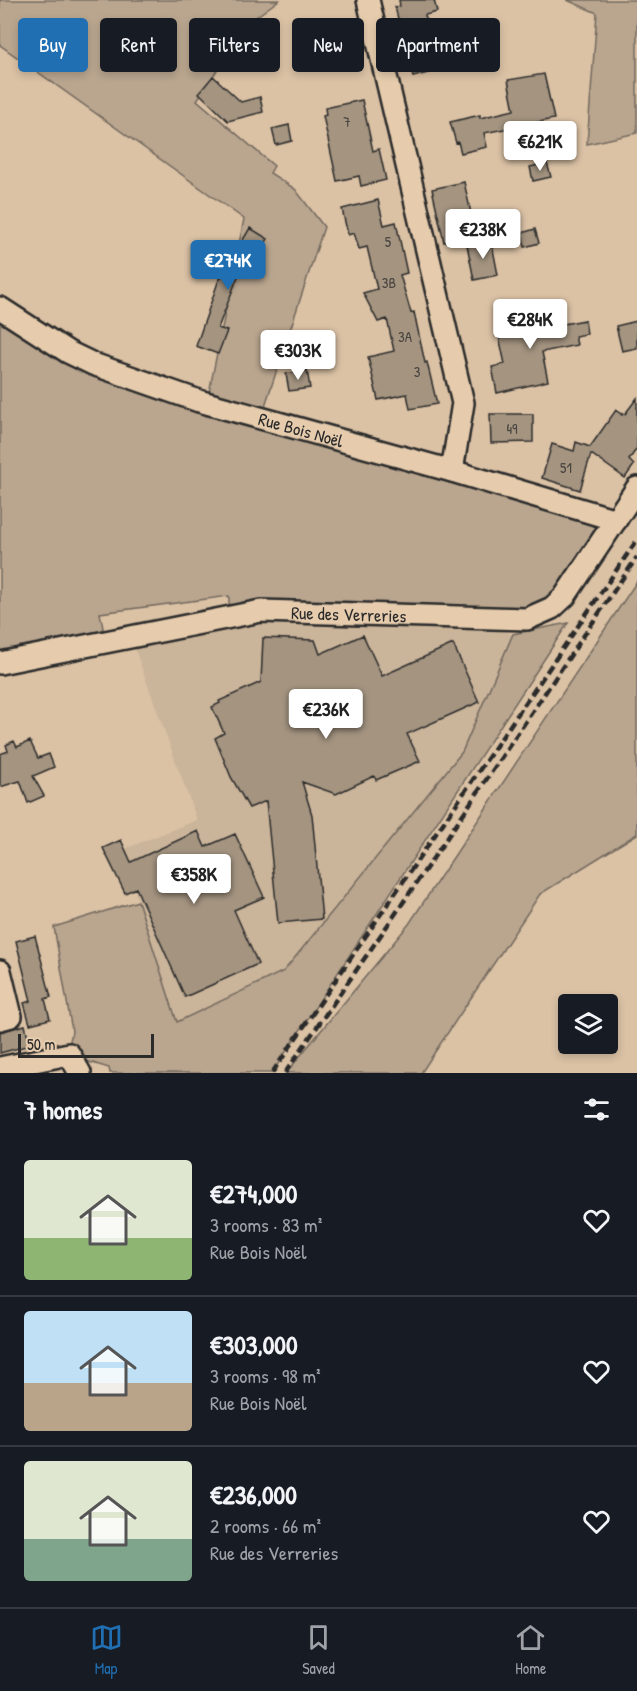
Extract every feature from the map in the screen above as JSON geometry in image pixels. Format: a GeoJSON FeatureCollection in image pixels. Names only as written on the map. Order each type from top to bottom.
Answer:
{"type":"FeatureCollection","features":[{"type":"Feature","properties":{"kind":"street"},"geometry":{"type":"LineString","coordinates":[[368,0],[463,403],[452,471]]}},
{"type":"Feature","properties":{"kind":"street","name":"Rue Bois Noël"},"geometry":{"type":"LineString","coordinates":[[0,308],[68,352],[93,364],[199,401],[452,471],[616,520]]}},
{"type":"Feature","properties":{"kind":"street","name":"Rue des Verreries"},"geometry":{"type":"LineString","coordinates":[[0,663],[261,611],[527,619],[552,608],[565,596],[637,488]]}},
{"type":"Feature","properties":{"kind":"street"},"geometry":{"type":"LineString","coordinates":[[0,971],[11,1016],[0,1019]]}},
{"type":"Feature","properties":{"kind":"street"},"geometry":{"type":"LineString","coordinates":[[0,1068],[69,1054],[80,1073]]}},
{"type":"Feature","properties":{"kind":"shaded area"},"geometry":{"type":"Polygon","coordinates":[[[0,0],[279,0],[254,18],[189,18],[189,72],[216,72],[197,100],[274,166],[270,173],[295,189],[324,227],[261,418],[616,520],[541,615],[438,616],[245,602],[229,607],[229,596],[100,613],[104,633],[0,658],[0,308],[68,352],[207,403],[244,219],[38,72],[88,72],[88,18],[18,18],[18,58],[0,45],[0,0]]]}},
{"type":"Feature","properties":{"kind":"shaded area"},"geometry":{"type":"Polygon","coordinates":[[[567,0],[637,0],[637,133],[587,144],[597,13],[567,0]]]}},
{"type":"Feature","properties":{"kind":"shaded area"},"geometry":{"type":"Polygon","coordinates":[[[637,581],[637,834],[540,894],[421,1073],[286,1073],[409,924],[637,581]]]}},
{"type":"Feature","properties":{"kind":"shaded area"},"geometry":{"type":"Polygon","coordinates":[[[261,611],[438,616],[513,634],[462,752],[284,971],[176,1022],[122,850],[197,820],[130,636],[261,611]]]}},
{"type":"Feature","properties":{"kind":"shaded area"},"geometry":{"type":"Polygon","coordinates":[[[568,623],[272,1073],[110,1073],[109,1068],[83,1060],[69,1046],[72,1031],[54,927],[138,901],[177,1022],[284,971],[462,752],[513,634],[568,623]]]}},
{"type":"Feature","properties":{"kind":"building"},"geometry":{"type":"Polygon","coordinates":[[[399,0],[434,0],[437,12],[425,15],[426,18],[398,18],[395,7],[400,6],[399,0]]]}},
{"type":"Feature","properties":{"kind":"building"},"geometry":{"type":"Polygon","coordinates":[[[412,72],[432,72],[413,77],[412,72]]]}},
{"type":"Feature","properties":{"kind":"building"},"geometry":{"type":"Polygon","coordinates":[[[544,74],[554,119],[484,133],[487,147],[461,153],[450,122],[514,110],[508,80],[544,74]]]}},
{"type":"Feature","properties":{"kind":"building"},"geometry":{"type":"Polygon","coordinates":[[[213,76],[241,102],[260,97],[263,112],[228,121],[199,93],[213,76]]]}},
{"type":"Feature","properties":{"kind":"building"},"geometry":{"type":"Polygon","coordinates":[[[362,100],[373,151],[379,149],[386,180],[361,186],[359,176],[337,181],[323,116],[326,115],[325,108],[362,100]]]}},
{"type":"Feature","properties":{"kind":"building"},"geometry":{"type":"Polygon","coordinates":[[[289,125],[292,141],[276,145],[272,129],[289,125]]]}},
{"type":"Feature","properties":{"kind":"building"},"geometry":{"type":"Polygon","coordinates":[[[547,163],[551,177],[533,181],[530,167],[547,163]]]}},
{"type":"Feature","properties":{"kind":"building"},"geometry":{"type":"Polygon","coordinates":[[[464,182],[471,213],[465,215],[470,236],[444,242],[432,189],[464,182]]]}},
{"type":"Feature","properties":{"kind":"building"},"geometry":{"type":"Polygon","coordinates":[[[378,200],[384,225],[396,222],[407,273],[400,275],[411,313],[414,312],[437,404],[410,409],[407,394],[378,400],[368,357],[394,351],[387,319],[378,322],[363,293],[377,289],[367,247],[359,249],[354,233],[348,235],[342,209],[378,200]]]}},
{"type":"Feature","properties":{"kind":"building"},"geometry":{"type":"Polygon","coordinates":[[[250,228],[268,239],[254,261],[251,259],[246,268],[242,266],[218,328],[227,331],[218,354],[196,346],[218,282],[250,228]]]}},
{"type":"Feature","properties":{"kind":"building"},"geometry":{"type":"Polygon","coordinates":[[[535,229],[539,243],[525,247],[522,233],[535,229]]]}},
{"type":"Feature","properties":{"kind":"building"},"geometry":{"type":"Polygon","coordinates":[[[491,239],[498,275],[474,280],[467,245],[491,239]]]}},
{"type":"Feature","properties":{"kind":"building"},"geometry":{"type":"Polygon","coordinates":[[[527,316],[529,326],[552,321],[553,326],[585,320],[587,334],[575,336],[577,345],[542,352],[548,381],[497,393],[492,367],[505,364],[496,323],[527,316]]]}},
{"type":"Feature","properties":{"kind":"building"},"geometry":{"type":"Polygon","coordinates":[[[637,321],[637,348],[622,351],[616,326],[637,321]]]}},
{"type":"Feature","properties":{"kind":"building"},"geometry":{"type":"Polygon","coordinates":[[[307,370],[310,388],[289,391],[286,374],[307,370]]]}},
{"type":"Feature","properties":{"kind":"building"},"geometry":{"type":"Polygon","coordinates":[[[637,398],[637,448],[629,460],[634,465],[625,478],[591,454],[580,490],[542,478],[552,444],[574,451],[576,442],[590,447],[616,410],[622,415],[625,414],[637,398]]]}},
{"type":"Feature","properties":{"kind":"building"},"geometry":{"type":"Polygon","coordinates":[[[490,414],[533,414],[533,442],[491,443],[490,414]]]}},
{"type":"Feature","properties":{"kind":"building"},"geometry":{"type":"Polygon","coordinates":[[[363,635],[382,676],[453,644],[479,702],[407,734],[420,761],[376,780],[374,776],[336,794],[302,782],[312,815],[322,919],[278,923],[266,801],[249,808],[231,777],[215,738],[224,733],[212,707],[220,703],[219,701],[261,682],[263,638],[315,640],[320,654],[363,635]]]}},
{"type":"Feature","properties":{"kind":"building"},"geometry":{"type":"Polygon","coordinates":[[[14,741],[17,747],[30,741],[38,758],[49,754],[54,767],[33,776],[44,796],[28,803],[20,781],[0,787],[0,754],[8,751],[6,745],[14,741]]]}},
{"type":"Feature","properties":{"kind":"building"},"geometry":{"type":"Polygon","coordinates":[[[198,831],[205,847],[235,834],[264,897],[234,910],[258,964],[185,997],[136,888],[125,893],[103,848],[121,840],[131,862],[198,831]]]}},
{"type":"Feature","properties":{"kind":"building"},"geometry":{"type":"Polygon","coordinates":[[[35,936],[51,997],[45,999],[50,1019],[30,1024],[24,1003],[31,1001],[16,941],[35,936]]]}},
{"type":"Feature","properties":{"kind":"building"},"geometry":{"type":"Polygon","coordinates":[[[25,1025],[30,1045],[0,1053],[0,1032],[25,1025]]]}},
{"type":"Feature","properties":{"kind":"railway"},"geometry":{"type":"LineString","coordinates":[[272,1073],[637,540]]}},
{"type":"Feature","properties":{"kind":"railway"},"geometry":{"type":"LineString","coordinates":[[285,1073],[637,557]]}}]}
